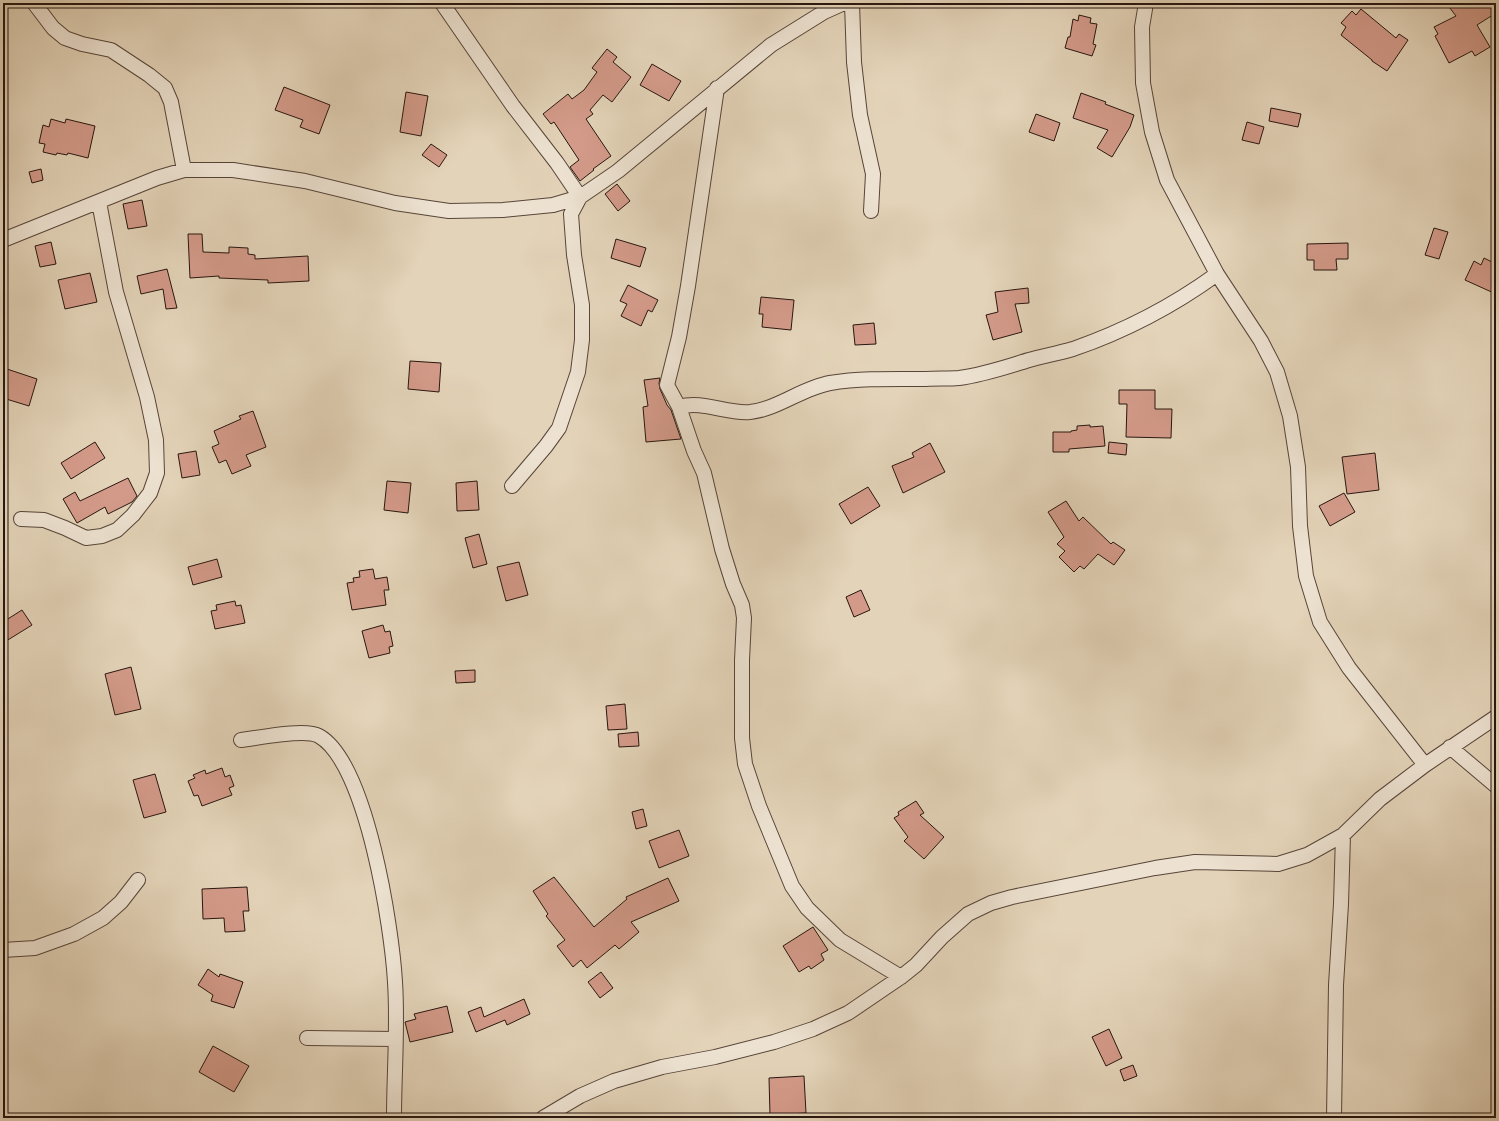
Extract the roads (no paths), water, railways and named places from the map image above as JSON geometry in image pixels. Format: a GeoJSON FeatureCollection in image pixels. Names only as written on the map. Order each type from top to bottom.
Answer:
{"type":"FeatureCollection","features":[{"type":"Feature","properties":{"kind":"street"},"geometry":{"type":"LineString","coordinates":[[34,3],[53,28],[66,38],[82,44],[111,50],[149,75],[165,88],[171,102],[184,170]]}},
{"type":"Feature","properties":{"kind":"street"},"geometry":{"type":"LineString","coordinates":[[442,3],[513,106],[557,163],[580,197]]}},
{"type":"Feature","properties":{"kind":"street"},"geometry":{"type":"LineString","coordinates":[[3,240],[157,178],[184,170],[234,170],[298,180],[395,202],[449,210],[503,210],[553,205],[580,197],[618,171],[771,45],[824,12],[844,3]]}},
{"type":"Feature","properties":{"kind":"street"},"geometry":{"type":"LineString","coordinates":[[852,3],[854,62],[860,115],[873,174],[871,211]]}},
{"type":"Feature","properties":{"kind":"street"},"geometry":{"type":"LineString","coordinates":[[1146,3],[1142,27],[1143,83],[1152,132],[1167,180],[1217,274],[1264,347],[1277,372],[1290,416],[1298,466],[1300,526],[1306,576],[1320,622],[1349,668],[1424,765]]}},
{"type":"Feature","properties":{"kind":"street"},"geometry":{"type":"LineString","coordinates":[[717,88],[688,286],[679,337],[667,386],[679,407],[692,446],[704,473],[722,549],[733,584],[742,604],[744,618],[742,660],[742,738],[745,764],[759,806],[792,886],[807,908],[840,940],[901,977]]}},
{"type":"Feature","properties":{"kind":"street"},"geometry":{"type":"LineString","coordinates":[[512,486],[546,446],[559,428],[578,372],[582,340],[582,305],[574,255],[571,214],[580,197]]}},
{"type":"Feature","properties":{"kind":"street"},"geometry":{"type":"LineString","coordinates":[[21,519],[44,520],[86,538],[102,536],[118,530],[134,515],[150,493],[157,474],[156,440],[147,397],[116,292],[99,202]]}},
{"type":"Feature","properties":{"kind":"street"},"geometry":{"type":"LineString","coordinates":[[679,407],[696,405],[714,407],[732,412],[751,412],[769,407],[809,389],[829,384],[864,380],[959,378],[996,370],[1073,349],[1124,328],[1173,304],[1217,274]]}},
{"type":"Feature","properties":{"kind":"street"},"geometry":{"type":"LineString","coordinates":[[543,1118],[580,1096],[614,1081],[662,1067],[715,1058],[813,1030],[848,1013],[901,977],[916,965],[968,914],[991,903],[1012,896],[1155,868],[1195,862],[1278,864],[1307,855],[1343,835],[1380,799],[1424,765],[1496,717]]}},
{"type":"Feature","properties":{"kind":"street"},"geometry":{"type":"LineString","coordinates":[[241,740],[300,733],[318,736],[334,750],[349,774],[370,832],[392,938],[395,983],[394,1118]]}},
{"type":"Feature","properties":{"kind":"street"},"geometry":{"type":"LineString","coordinates":[[1450,747],[1496,786]]}},
{"type":"Feature","properties":{"kind":"street"},"geometry":{"type":"LineString","coordinates":[[1334,1118],[1336,985],[1341,904],[1343,835]]}},
{"type":"Feature","properties":{"kind":"street"},"geometry":{"type":"LineString","coordinates":[[3,950],[35,948],[74,934],[104,918],[122,902],[138,880]]}},
{"type":"Feature","properties":{"kind":"street"},"geometry":{"type":"LineString","coordinates":[[306,1038],[395,1039]]}}]}
